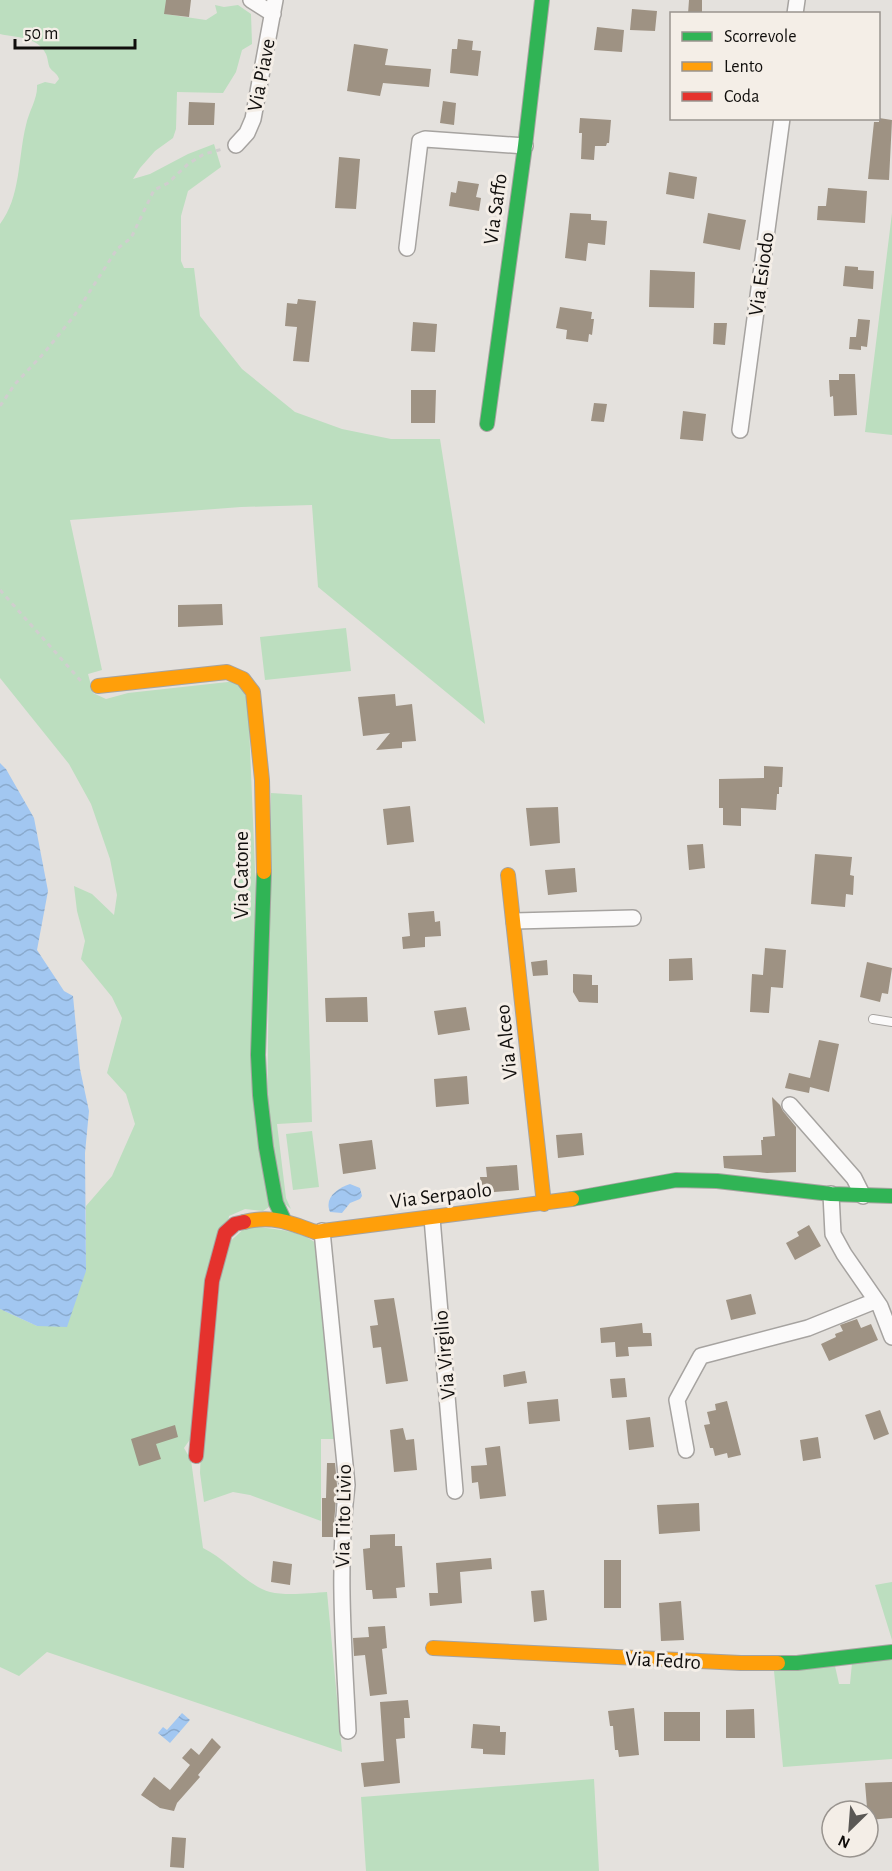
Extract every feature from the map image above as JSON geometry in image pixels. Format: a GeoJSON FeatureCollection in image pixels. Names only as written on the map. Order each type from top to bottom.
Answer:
{"type":"FeatureCollection","features":[{"type":"Feature","properties":{"kind":"street"},"geometry":{"type":"LineString","coordinates":[[251,0],[274,7]]}},
{"type":"Feature","properties":{"kind":"street","name":"Via Saffo"},"geometry":{"type":"LineString","coordinates":[[487,424],[525,146],[542,0]]}},
{"type":"Feature","properties":{"kind":"street","name":"Via Piave"},"geometry":{"type":"LineString","coordinates":[[236,145],[247,133],[253,120],[274,7]]}},
{"type":"Feature","properties":{"kind":"street","name":"Via Esiodo"},"geometry":{"type":"LineString","coordinates":[[740,430],[782,120]]}},
{"type":"Feature","properties":{"kind":"street"},"geometry":{"type":"LineString","coordinates":[[407,248],[420,141],[425,139],[525,146]]}},
{"type":"Feature","properties":{"kind":"street","name":"Via Catone"},"geometry":{"type":"LineString","coordinates":[[98,686],[227,672],[237,674],[247,681],[253,692],[262,780],[263,857],[258,1055],[260,1095],[276,1203],[284,1220]]}},
{"type":"Feature","properties":{"kind":"street","name":"Via Alceo"},"geometry":{"type":"LineString","coordinates":[[508,875],[544,1204]]}},
{"type":"Feature","properties":{"kind":"street"},"geometry":{"type":"LineString","coordinates":[[514,921],[633,918]]}},
{"type":"Feature","properties":{"kind":"street"},"geometry":{"type":"LineString","coordinates":[[790,1106],[854,1178],[863,1196]]}},
{"type":"Feature","properties":{"kind":"street","name":"Via Serpaolo"},"geometry":{"type":"LineString","coordinates":[[196,1456],[212,1281],[225,1233],[235,1224],[245,1220],[258,1218],[284,1220],[315,1232],[544,1204],[676,1180],[717,1181],[831,1194],[892,1197]]}},
{"type":"Feature","properties":{"kind":"street"},"geometry":{"type":"LineString","coordinates":[[831,1194],[833,1234],[880,1306],[892,1337]]}},
{"type":"Feature","properties":{"kind":"street","name":"Via Virgilio"},"geometry":{"type":"LineString","coordinates":[[432,1218],[455,1491]]}},
{"type":"Feature","properties":{"kind":"street","name":"Via Tito Livio"},"geometry":{"type":"LineString","coordinates":[[322,1231],[347,1485],[342,1524],[341,1568],[348,1731]]}},
{"type":"Feature","properties":{"kind":"street"},"geometry":{"type":"LineString","coordinates":[[686,1450],[677,1400],[701,1356],[808,1328],[875,1301]]}},
{"type":"Feature","properties":{"kind":"street","name":"Via Fedro"},"geometry":{"type":"LineString","coordinates":[[434,1648],[741,1663],[797,1663],[892,1652]]}},
{"type":"Feature","properties":{"kind":"lane"},"geometry":{"type":"LineString","coordinates":[[873,1019],[892,1022]]}},
{"type":"Feature","properties":{"kind":"path"},"geometry":{"type":"LineString","coordinates":[[0,406],[15,384],[74,316],[117,249],[131,238],[154,190],[168,183],[188,164],[204,154],[236,145]]}},
{"type":"Feature","properties":{"kind":"path"},"geometry":{"type":"LineString","coordinates":[[0,590],[85,685],[98,686]]}},
{"type":"Feature","properties":{"kind":"green space"},"geometry":{"type":"Polygon","coordinates":[[[0,0],[166,0],[165,14],[206,20],[217,13],[215,5],[224,7],[238,5],[251,14],[252,44],[242,50],[236,72],[223,93],[177,92],[176,129],[173,138],[155,151],[133,179],[150,174],[188,154],[214,144],[221,167],[188,191],[181,216],[181,261],[184,268],[194,268],[200,316],[242,369],[295,412],[342,429],[391,439],[440,439],[485,724],[318,587],[312,505],[241,507],[70,520],[102,670],[88,674],[93,693],[106,699],[128,693],[237,681],[248,700],[269,1207],[263,1211],[245,1209],[229,1216],[191,1438],[184,1448],[191,1460],[203,1548],[253,1584],[270,1592],[291,1594],[327,1592],[342,1752],[47,1652],[19,1676],[0,1667],[0,1309],[37,1326],[86,1271],[86,1206],[112,1176],[135,1124],[126,1094],[107,1073],[122,1018],[112,997],[81,959],[85,941],[77,911],[74,886],[92,894],[114,915],[117,895],[110,859],[91,804],[69,764],[0,678],[0,224],[12,202],[23,137],[37,85],[45,82],[55,84],[59,79],[50,68],[46,54],[37,44],[26,39],[0,34],[0,0]]]}},
{"type":"Feature","properties":{"kind":"green space"},"geometry":{"type":"Polygon","coordinates":[[[892,213],[892,435],[865,432],[892,213]]]}},
{"type":"Feature","properties":{"kind":"green space"},"geometry":{"type":"Polygon","coordinates":[[[346,628],[351,671],[265,680],[260,637],[346,628]]]}},
{"type":"Feature","properties":{"kind":"green space"},"geometry":{"type":"Polygon","coordinates":[[[271,793],[302,795],[312,1122],[277,1124],[286,1198],[291,1209],[283,1202],[267,1127],[271,793]]]}},
{"type":"Feature","properties":{"kind":"green space"},"geometry":{"type":"Polygon","coordinates":[[[312,1131],[319,1187],[293,1190],[286,1134],[312,1131]]]}},
{"type":"Feature","properties":{"kind":"green space"},"geometry":{"type":"Polygon","coordinates":[[[247,1226],[302,1235],[317,1244],[337,1439],[321,1439],[321,1521],[250,1495],[233,1492],[204,1502],[200,1473],[201,1448],[224,1247],[247,1226]]]}},
{"type":"Feature","properties":{"kind":"green space"},"geometry":{"type":"Polygon","coordinates":[[[892,1582],[892,1640],[875,1585],[892,1582]]]}},
{"type":"Feature","properties":{"kind":"green space"},"geometry":{"type":"Polygon","coordinates":[[[892,1658],[892,1759],[783,1767],[774,1671],[835,1666],[839,1684],[850,1684],[852,1663],[892,1658]]]}},
{"type":"Feature","properties":{"kind":"green space"},"geometry":{"type":"Polygon","coordinates":[[[594,1779],[599,1871],[366,1871],[361,1797],[594,1779]]]}},
{"type":"Feature","properties":{"kind":"water"},"geometry":{"type":"Polygon","coordinates":[[[0,763],[6,769],[34,818],[48,891],[37,950],[64,991],[73,996],[80,1069],[89,1111],[85,1153],[86,1271],[67,1327],[37,1326],[0,1309],[0,763]]]}},
{"type":"Feature","properties":{"kind":"water"},"geometry":{"type":"Polygon","coordinates":[[[350,1184],[360,1188],[362,1196],[360,1199],[350,1203],[342,1213],[330,1212],[330,1198],[341,1188],[350,1184]]]}},
{"type":"Feature","properties":{"kind":"water"},"geometry":{"type":"Polygon","coordinates":[[[182,1713],[190,1720],[170,1743],[158,1733],[163,1727],[167,1730],[182,1713]]]}},
{"type":"Feature","properties":{"kind":"building"},"geometry":{"type":"Polygon","coordinates":[[[166,0],[191,0],[189,17],[164,14],[166,0]]]}},
{"type":"Feature","properties":{"kind":"building"},"geometry":{"type":"Polygon","coordinates":[[[689,0],[702,0],[702,12],[688,12],[689,0]]]}},
{"type":"Feature","properties":{"kind":"building"},"geometry":{"type":"Polygon","coordinates":[[[632,9],[657,11],[655,31],[630,30],[632,9]]]}},
{"type":"Feature","properties":{"kind":"building"},"geometry":{"type":"Polygon","coordinates":[[[597,27],[624,30],[622,52],[594,50],[597,27]]]}},
{"type":"Feature","properties":{"kind":"building"},"geometry":{"type":"Polygon","coordinates":[[[458,39],[473,41],[472,50],[481,51],[478,76],[450,73],[452,49],[457,49],[458,39]]]}},
{"type":"Feature","properties":{"kind":"building"},"geometry":{"type":"Polygon","coordinates":[[[354,44],[388,49],[385,65],[431,69],[429,87],[383,83],[380,96],[347,91],[354,44]]]}},
{"type":"Feature","properties":{"kind":"building"},"geometry":{"type":"Polygon","coordinates":[[[443,101],[456,103],[454,125],[440,123],[443,101]]]}},
{"type":"Feature","properties":{"kind":"building"},"geometry":{"type":"Polygon","coordinates":[[[189,102],[215,103],[214,125],[188,125],[189,102]]]}},
{"type":"Feature","properties":{"kind":"building"},"geometry":{"type":"Polygon","coordinates":[[[580,118],[611,120],[609,143],[606,146],[595,146],[594,160],[581,159],[580,118]]]}},
{"type":"Feature","properties":{"kind":"building"},"geometry":{"type":"Polygon","coordinates":[[[880,118],[892,120],[889,180],[868,179],[874,122],[879,122],[880,118]]]}},
{"type":"Feature","properties":{"kind":"building"},"geometry":{"type":"Polygon","coordinates":[[[339,157],[360,159],[356,209],[335,208],[339,157]]]}},
{"type":"Feature","properties":{"kind":"building"},"geometry":{"type":"Polygon","coordinates":[[[669,172],[697,177],[694,199],[666,194],[669,172]]]}},
{"type":"Feature","properties":{"kind":"building"},"geometry":{"type":"Polygon","coordinates":[[[458,181],[479,184],[476,197],[481,198],[479,211],[449,206],[451,192],[456,193],[458,181]]]}},
{"type":"Feature","properties":{"kind":"building"},"geometry":{"type":"Polygon","coordinates":[[[828,188],[867,191],[865,223],[817,220],[818,206],[826,206],[828,188]]]}},
{"type":"Feature","properties":{"kind":"building"},"geometry":{"type":"Polygon","coordinates":[[[570,213],[591,214],[591,220],[607,221],[605,245],[588,243],[586,261],[565,258],[570,213]]]}},
{"type":"Feature","properties":{"kind":"building"},"geometry":{"type":"Polygon","coordinates":[[[708,213],[746,220],[740,250],[703,243],[708,213]]]}},
{"type":"Feature","properties":{"kind":"building"},"geometry":{"type":"Polygon","coordinates":[[[845,266],[874,271],[873,289],[843,286],[845,266]]]}},
{"type":"Feature","properties":{"kind":"building"},"geometry":{"type":"Polygon","coordinates":[[[650,270],[695,272],[694,308],[649,307],[650,270]]]}},
{"type":"Feature","properties":{"kind":"building"},"geometry":{"type":"Polygon","coordinates":[[[298,299],[316,301],[309,362],[293,361],[297,327],[285,326],[287,303],[297,304],[298,299]]]}},
{"type":"Feature","properties":{"kind":"building"},"geometry":{"type":"Polygon","coordinates":[[[560,307],[592,312],[591,319],[594,319],[592,335],[589,334],[588,342],[566,339],[567,330],[556,328],[560,307]]]}},
{"type":"Feature","properties":{"kind":"building"},"geometry":{"type":"Polygon","coordinates":[[[858,319],[870,320],[867,347],[861,346],[861,350],[849,349],[850,337],[856,337],[858,319]]]}},
{"type":"Feature","properties":{"kind":"building"},"geometry":{"type":"Polygon","coordinates":[[[413,322],[437,324],[435,352],[411,351],[413,322]]]}},
{"type":"Feature","properties":{"kind":"building"},"geometry":{"type":"Polygon","coordinates":[[[714,323],[727,323],[725,345],[713,344],[714,323]]]}},
{"type":"Feature","properties":{"kind":"building"},"geometry":{"type":"Polygon","coordinates":[[[839,374],[855,374],[857,415],[834,416],[829,380],[839,380],[839,374]]]}},
{"type":"Feature","properties":{"kind":"building"},"geometry":{"type":"Polygon","coordinates":[[[411,390],[436,390],[435,423],[411,423],[411,390]]]}},
{"type":"Feature","properties":{"kind":"building"},"geometry":{"type":"Polygon","coordinates":[[[594,403],[607,404],[604,422],[591,421],[594,403]]]}},
{"type":"Feature","properties":{"kind":"building"},"geometry":{"type":"Polygon","coordinates":[[[683,411],[706,414],[703,441],[680,439],[683,411]]]}},
{"type":"Feature","properties":{"kind":"building"},"geometry":{"type":"Polygon","coordinates":[[[222,604],[223,625],[178,627],[178,605],[222,604]]]}},
{"type":"Feature","properties":{"kind":"building"},"geometry":{"type":"Polygon","coordinates":[[[395,694],[396,706],[412,704],[416,741],[402,742],[402,748],[376,750],[390,733],[363,736],[358,697],[395,694]]]}},
{"type":"Feature","properties":{"kind":"building"},"geometry":{"type":"Polygon","coordinates":[[[764,766],[783,767],[782,787],[779,787],[779,794],[777,794],[776,810],[741,808],[741,826],[723,825],[723,808],[719,808],[719,779],[764,778],[764,766]]]}},
{"type":"Feature","properties":{"kind":"building"},"geometry":{"type":"Polygon","coordinates":[[[410,806],[414,842],[387,845],[383,809],[410,806]]]}},
{"type":"Feature","properties":{"kind":"building"},"geometry":{"type":"Polygon","coordinates":[[[558,807],[560,843],[530,846],[526,808],[558,807]]]}},
{"type":"Feature","properties":{"kind":"building"},"geometry":{"type":"Polygon","coordinates":[[[703,844],[705,868],[689,870],[687,845],[703,844]]]}},
{"type":"Feature","properties":{"kind":"building"},"geometry":{"type":"Polygon","coordinates":[[[815,854],[852,857],[850,875],[854,876],[853,895],[846,894],[845,907],[811,904],[815,854]]]}},
{"type":"Feature","properties":{"kind":"building"},"geometry":{"type":"Polygon","coordinates":[[[575,868],[577,892],[548,895],[545,870],[575,868]]]}},
{"type":"Feature","properties":{"kind":"building"},"geometry":{"type":"Polygon","coordinates":[[[434,911],[435,922],[440,921],[441,936],[425,937],[425,947],[403,949],[402,937],[410,936],[408,913],[434,911]]]}},
{"type":"Feature","properties":{"kind":"building"},"geometry":{"type":"Polygon","coordinates":[[[765,948],[786,950],[783,988],[771,987],[769,1013],[750,1012],[752,974],[763,975],[765,948]]]}},
{"type":"Feature","properties":{"kind":"building"},"geometry":{"type":"Polygon","coordinates":[[[692,958],[693,980],[669,981],[669,959],[692,958]]]}},
{"type":"Feature","properties":{"kind":"building"},"geometry":{"type":"Polygon","coordinates":[[[547,960],[548,975],[533,976],[531,962],[547,960]]]}},
{"type":"Feature","properties":{"kind":"building"},"geometry":{"type":"Polygon","coordinates":[[[867,962],[892,968],[888,994],[882,993],[880,1002],[860,997],[867,962]]]}},
{"type":"Feature","properties":{"kind":"building"},"geometry":{"type":"Polygon","coordinates":[[[573,974],[592,975],[592,985],[598,985],[598,1003],[579,1002],[573,992],[573,974]]]}},
{"type":"Feature","properties":{"kind":"building"},"geometry":{"type":"Polygon","coordinates":[[[367,997],[368,1022],[326,1022],[325,998],[367,997]]]}},
{"type":"Feature","properties":{"kind":"building"},"geometry":{"type":"Polygon","coordinates":[[[466,1007],[470,1030],[438,1035],[434,1011],[466,1007]]]}},
{"type":"Feature","properties":{"kind":"building"},"geometry":{"type":"Polygon","coordinates":[[[819,1040],[839,1044],[829,1092],[810,1087],[809,1093],[785,1088],[789,1073],[810,1078],[819,1040]]]}},
{"type":"Feature","properties":{"kind":"building"},"geometry":{"type":"Polygon","coordinates":[[[467,1076],[469,1104],[436,1107],[434,1079],[467,1076]]]}},
{"type":"Feature","properties":{"kind":"building"},"geometry":{"type":"Polygon","coordinates":[[[772,1097],[796,1127],[796,1172],[767,1173],[724,1168],[723,1156],[762,1155],[761,1140],[763,1137],[775,1136],[772,1097]]]}},
{"type":"Feature","properties":{"kind":"building"},"geometry":{"type":"Polygon","coordinates":[[[582,1133],[584,1155],[558,1158],[556,1135],[582,1133]]]}},
{"type":"Feature","properties":{"kind":"building"},"geometry":{"type":"Polygon","coordinates":[[[372,1140],[376,1169],[343,1174],[339,1144],[372,1140]]]}},
{"type":"Feature","properties":{"kind":"building"},"geometry":{"type":"Polygon","coordinates":[[[517,1165],[519,1190],[482,1193],[480,1177],[487,1177],[486,1167],[517,1165]]]}},
{"type":"Feature","properties":{"kind":"building"},"geometry":{"type":"Polygon","coordinates":[[[809,1225],[821,1246],[795,1260],[786,1243],[799,1236],[797,1232],[809,1225]]]}},
{"type":"Feature","properties":{"kind":"building"},"geometry":{"type":"Polygon","coordinates":[[[751,1294],[756,1314],[731,1320],[726,1300],[751,1294]]]}},
{"type":"Feature","properties":{"kind":"building"},"geometry":{"type":"Polygon","coordinates":[[[394,1298],[408,1381],[386,1384],[381,1347],[373,1348],[370,1326],[378,1325],[374,1300],[394,1298]]]}},
{"type":"Feature","properties":{"kind":"building"},"geometry":{"type":"Polygon","coordinates":[[[857,1319],[861,1328],[871,1324],[878,1340],[829,1361],[821,1344],[843,1331],[840,1325],[857,1319]]]}},
{"type":"Feature","properties":{"kind":"building"},"geometry":{"type":"Polygon","coordinates":[[[642,1323],[643,1333],[651,1333],[652,1346],[628,1347],[629,1356],[616,1357],[615,1342],[601,1343],[600,1328],[642,1323]]]}},
{"type":"Feature","properties":{"kind":"building"},"geometry":{"type":"Polygon","coordinates":[[[525,1371],[527,1383],[504,1387],[503,1375],[525,1371]]]}},
{"type":"Feature","properties":{"kind":"building"},"geometry":{"type":"Polygon","coordinates":[[[625,1378],[627,1397],[612,1398],[610,1379],[625,1378]]]}},
{"type":"Feature","properties":{"kind":"building"},"geometry":{"type":"Polygon","coordinates":[[[558,1399],[560,1421],[529,1424],[527,1402],[558,1399]]]}},
{"type":"Feature","properties":{"kind":"building"},"geometry":{"type":"Polygon","coordinates":[[[727,1401],[741,1455],[728,1458],[727,1453],[715,1456],[713,1448],[710,1448],[704,1425],[710,1424],[707,1412],[716,1410],[715,1404],[727,1401]]]}},
{"type":"Feature","properties":{"kind":"building"},"geometry":{"type":"Polygon","coordinates":[[[880,1410],[889,1434],[874,1440],[865,1415],[880,1410]]]}},
{"type":"Feature","properties":{"kind":"building"},"geometry":{"type":"Polygon","coordinates":[[[650,1417],[654,1447],[629,1450],[626,1420],[650,1417]]]}},
{"type":"Feature","properties":{"kind":"building"},"geometry":{"type":"Polygon","coordinates":[[[175,1425],[178,1437],[156,1444],[161,1459],[139,1466],[131,1439],[175,1425]]]}},
{"type":"Feature","properties":{"kind":"building"},"geometry":{"type":"Polygon","coordinates":[[[403,1428],[406,1440],[414,1439],[417,1470],[394,1472],[390,1430],[403,1428]]]}},
{"type":"Feature","properties":{"kind":"building"},"geometry":{"type":"Polygon","coordinates":[[[818,1437],[821,1458],[803,1461],[800,1440],[818,1437]]]}},
{"type":"Feature","properties":{"kind":"building"},"geometry":{"type":"Polygon","coordinates":[[[500,1446],[506,1496],[480,1499],[478,1482],[472,1483],[471,1466],[487,1465],[485,1448],[500,1446]]]}},
{"type":"Feature","properties":{"kind":"building"},"geometry":{"type":"Polygon","coordinates":[[[327,1463],[335,1463],[337,1485],[333,1537],[322,1537],[322,1498],[326,1498],[327,1463]]]}},
{"type":"Feature","properties":{"kind":"building"},"geometry":{"type":"Polygon","coordinates":[[[699,1503],[700,1531],[659,1534],[657,1505],[699,1503]]]}},
{"type":"Feature","properties":{"kind":"building"},"geometry":{"type":"Polygon","coordinates":[[[395,1534],[395,1546],[402,1546],[405,1587],[396,1588],[397,1598],[373,1599],[372,1590],[366,1590],[363,1549],[370,1548],[370,1535],[395,1534]]]}},
{"type":"Feature","properties":{"kind":"building"},"geometry":{"type":"Polygon","coordinates":[[[491,1558],[492,1569],[460,1572],[462,1603],[430,1606],[429,1593],[438,1593],[436,1563],[491,1558]]]}},
{"type":"Feature","properties":{"kind":"building"},"geometry":{"type":"Polygon","coordinates":[[[604,1560],[621,1560],[621,1608],[604,1608],[604,1560]]]}},
{"type":"Feature","properties":{"kind":"building"},"geometry":{"type":"Polygon","coordinates":[[[273,1561],[292,1564],[290,1585],[271,1582],[273,1561]]]}},
{"type":"Feature","properties":{"kind":"building"},"geometry":{"type":"Polygon","coordinates":[[[544,1590],[547,1620],[534,1622],[531,1591],[544,1590]]]}},
{"type":"Feature","properties":{"kind":"building"},"geometry":{"type":"Polygon","coordinates":[[[681,1601],[684,1640],[661,1641],[659,1603],[681,1601]]]}},
{"type":"Feature","properties":{"kind":"building"},"geometry":{"type":"Polygon","coordinates":[[[385,1626],[387,1648],[382,1649],[387,1694],[370,1696],[365,1655],[354,1656],[353,1638],[369,1637],[368,1627],[385,1626]]]}},
{"type":"Feature","properties":{"kind":"building"},"geometry":{"type":"Polygon","coordinates":[[[408,1700],[410,1718],[404,1718],[405,1738],[396,1739],[400,1783],[364,1787],[361,1763],[384,1761],[380,1702],[408,1700]]]}},
{"type":"Feature","properties":{"kind":"building"},"geometry":{"type":"Polygon","coordinates":[[[634,1708],[639,1755],[619,1757],[618,1750],[615,1750],[613,1726],[610,1726],[608,1711],[634,1708]]]}},
{"type":"Feature","properties":{"kind":"building"},"geometry":{"type":"Polygon","coordinates":[[[754,1709],[755,1738],[726,1738],[726,1710],[754,1709]]]}},
{"type":"Feature","properties":{"kind":"building"},"geometry":{"type":"Polygon","coordinates":[[[664,1712],[700,1712],[700,1741],[664,1741],[664,1712]]]}},
{"type":"Feature","properties":{"kind":"building"},"geometry":{"type":"Polygon","coordinates":[[[473,1724],[500,1726],[500,1732],[506,1732],[505,1755],[483,1754],[483,1749],[471,1748],[473,1724]]]}},
{"type":"Feature","properties":{"kind":"building"},"geometry":{"type":"Polygon","coordinates":[[[212,1738],[221,1747],[198,1775],[200,1777],[177,1803],[174,1811],[160,1808],[141,1795],[154,1777],[170,1790],[190,1765],[182,1758],[191,1748],[199,1755],[212,1738]]]}},
{"type":"Feature","properties":{"kind":"building"},"geometry":{"type":"Polygon","coordinates":[[[892,1782],[892,1818],[880,1819],[880,1799],[866,1799],[865,1783],[892,1782]]]}},
{"type":"Feature","properties":{"kind":"building"},"geometry":{"type":"Polygon","coordinates":[[[172,1837],[186,1838],[184,1868],[170,1867],[172,1837]]]}},
{"type":"Feature","properties":{"kind":"traffic: fast"},"geometry":{"type":"LineString","coordinates":[[487,424],[525,146],[542,0]]}},
{"type":"Feature","properties":{"kind":"traffic: fast"},"geometry":{"type":"LineString","coordinates":[[264,872],[258,1055],[260,1095],[276,1203],[284,1220]]}},
{"type":"Feature","properties":{"kind":"traffic: fast"},"geometry":{"type":"LineString","coordinates":[[572,1199],[676,1180],[717,1181],[831,1194],[892,1196]]}},
{"type":"Feature","properties":{"kind":"traffic: fast"},"geometry":{"type":"LineString","coordinates":[[778,1663],[797,1663],[892,1652]]}},
{"type":"Feature","properties":{"kind":"traffic: slow"},"geometry":{"type":"LineString","coordinates":[[98,686],[227,672],[243,679],[253,692],[262,780],[264,872]]}},
{"type":"Feature","properties":{"kind":"traffic: slow"},"geometry":{"type":"LineString","coordinates":[[508,875],[544,1204]]}},
{"type":"Feature","properties":{"kind":"traffic: slow"},"geometry":{"type":"LineString","coordinates":[[244,1222],[271,1219],[315,1232],[572,1199]]}},
{"type":"Feature","properties":{"kind":"traffic: slow"},"geometry":{"type":"LineString","coordinates":[[433,1648],[778,1663]]}},
{"type":"Feature","properties":{"kind":"traffic: jam"},"geometry":{"type":"LineString","coordinates":[[196,1456],[212,1281],[225,1233],[235,1224],[244,1222]]}}]}
